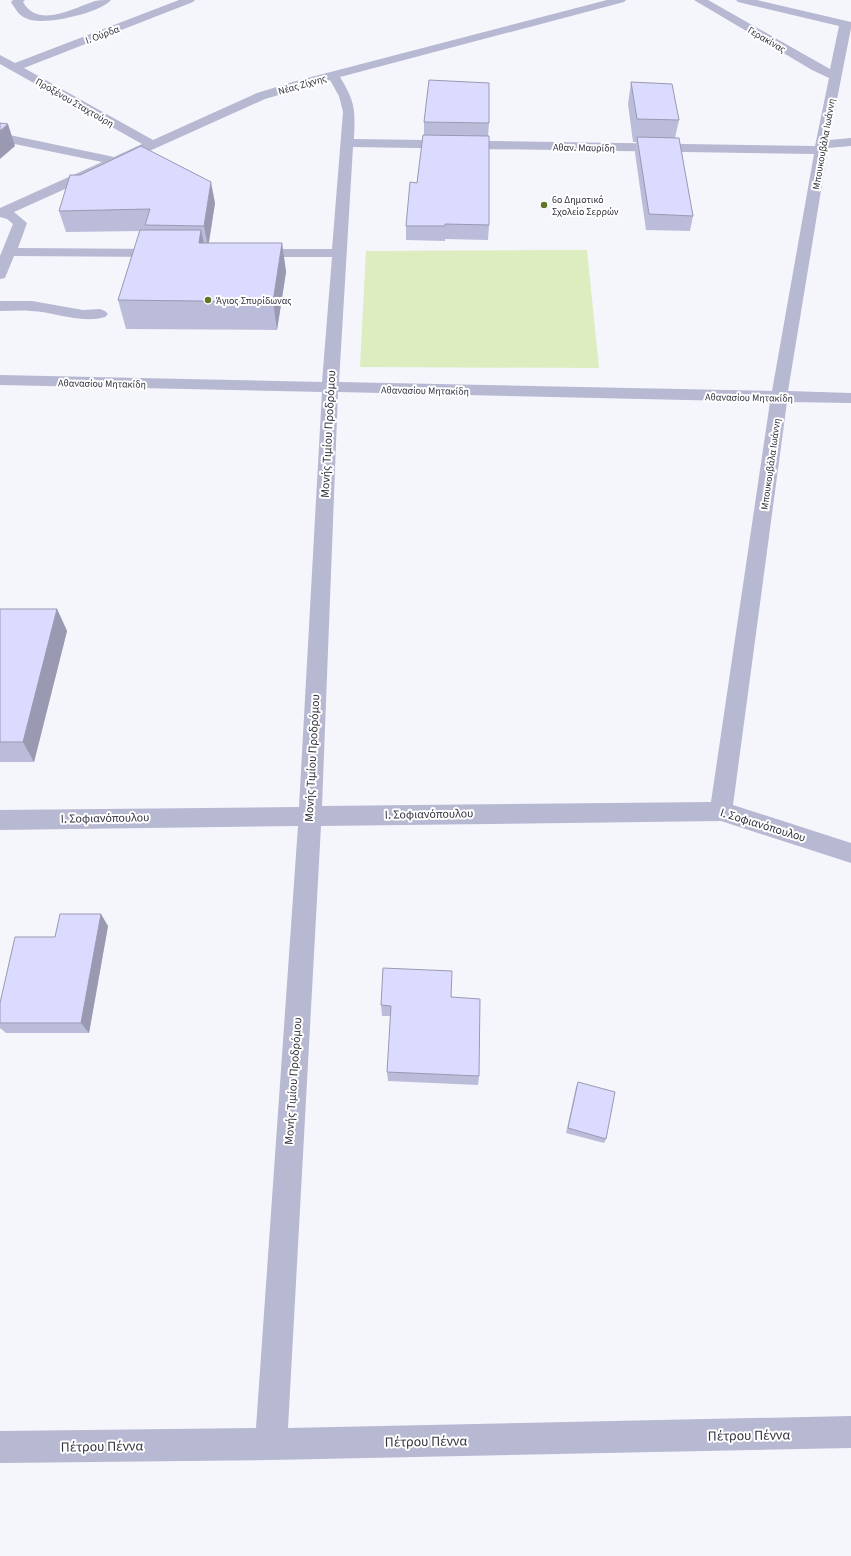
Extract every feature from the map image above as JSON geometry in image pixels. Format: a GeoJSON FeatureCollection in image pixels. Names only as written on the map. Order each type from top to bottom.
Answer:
{"type":"FeatureCollection","features":[{"type":"Feature","properties":{"kind":"street"},"geometry":{"type":"LineString","coordinates":[[19,0],[17,2],[19,10],[30,17],[52,19],[105,0]]}},
{"type":"Feature","properties":{"kind":"street","name":"Ι. Ούρδα"},"geometry":{"type":"LineString","coordinates":[[15,67],[189,0]]}},
{"type":"Feature","properties":{"kind":"street","name":"Νέας Ζίχνης"},"geometry":{"type":"LineString","coordinates":[[1,212],[261,96],[333,75],[620,0]]}},
{"type":"Feature","properties":{"kind":"street","name":"Γερακίνας"},"geometry":{"type":"LineString","coordinates":[[700,0],[816,67],[835,76]]}},
{"type":"Feature","properties":{"kind":"street"},"geometry":{"type":"LineString","coordinates":[[742,0],[848,25]]}},
{"type":"Feature","properties":{"kind":"street","name":"Μπουκουβάλα Ιωάννη"},"geometry":{"type":"LineString","coordinates":[[721,811],[780,397],[822,147],[835,76],[848,25]]}},
{"type":"Feature","properties":{"kind":"street","name":"Προξένου Σταχτούρη"},"geometry":{"type":"LineString","coordinates":[[0,59],[151,144]]}},
{"type":"Feature","properties":{"kind":"street","name":"Μονής Τιμίου Προδρόμου"},"geometry":{"type":"LineString","coordinates":[[271,1444],[310,815],[330,388],[349,112],[348,102],[333,75]]}},
{"type":"Feature","properties":{"kind":"street"},"geometry":{"type":"LineString","coordinates":[[0,136],[114,161]]}},
{"type":"Feature","properties":{"kind":"street","name":"Αθαν. Μαυρίδη"},"geometry":{"type":"LineString","coordinates":[[346,143],[822,147],[851,142]]}},
{"type":"Feature","properties":{"kind":"street"},"geometry":{"type":"LineString","coordinates":[[0,275],[20,223],[12,216],[1,212]]}},
{"type":"Feature","properties":{"kind":"street"},"geometry":{"type":"LineString","coordinates":[[9,252],[174,253]]}},
{"type":"Feature","properties":{"kind":"street"},"geometry":{"type":"LineString","coordinates":[[237,253],[339,253]]}},
{"type":"Feature","properties":{"kind":"street"},"geometry":{"type":"LineString","coordinates":[[0,306],[32,306],[83,315],[100,314]]}},
{"type":"Feature","properties":{"kind":"street","name":"Αθανασίου Μητακίδη"},"geometry":{"type":"LineString","coordinates":[[0,380],[851,398]]}},
{"type":"Feature","properties":{"kind":"street","name":"Ι. Σοφιανόπουλου"},"geometry":{"type":"LineString","coordinates":[[0,820],[721,811],[851,853]]}},
{"type":"Feature","properties":{"kind":"street","name":"Πέτρου Πέννα"},"geometry":{"type":"LineString","coordinates":[[0,1447],[271,1444],[851,1432]]}},
{"type":"Feature","properties":{"kind":"green space"},"geometry":{"type":"Polygon","coordinates":[[[587,250],[599,368],[360,367],[366,251],[587,250]]]}},
{"type":"Feature","properties":{"kind":"building"},"geometry":{"type":"Polygon","coordinates":[[[429,80],[489,83],[489,123],[424,122],[429,80]]]}},
{"type":"Feature","properties":{"kind":"building"},"geometry":{"type":"Polygon","coordinates":[[[631,82],[672,84],[679,120],[637,119],[631,82]]]}},
{"type":"Feature","properties":{"kind":"building"},"geometry":{"type":"Polygon","coordinates":[[[0,123],[8,124],[0,131],[0,123]]]}},
{"type":"Feature","properties":{"kind":"building"},"geometry":{"type":"Polygon","coordinates":[[[423,135],[489,136],[489,225],[445,224],[445,226],[406,226],[410,182],[417,183],[423,135]]]}},
{"type":"Feature","properties":{"kind":"building"},"geometry":{"type":"Polygon","coordinates":[[[637,137],[679,138],[693,216],[649,214],[637,137]]]}},
{"type":"Feature","properties":{"kind":"building"},"geometry":{"type":"Polygon","coordinates":[[[141,146],[211,182],[204,226],[145,225],[150,209],[59,211],[70,175],[80,175],[141,146]]]}},
{"type":"Feature","properties":{"kind":"building"},"geometry":{"type":"Polygon","coordinates":[[[140,230],[201,230],[199,243],[282,243],[273,302],[118,300],[140,230]]]}},
{"type":"Feature","properties":{"kind":"building"},"geometry":{"type":"Polygon","coordinates":[[[0,609],[57,609],[23,742],[0,742],[0,609]]]}},
{"type":"Feature","properties":{"kind":"building"},"geometry":{"type":"Polygon","coordinates":[[[60,914],[101,914],[81,1023],[0,1023],[0,1003],[15,937],[55,937],[60,914]]]}},
{"type":"Feature","properties":{"kind":"building"},"geometry":{"type":"Polygon","coordinates":[[[383,968],[452,971],[451,997],[480,999],[479,1076],[387,1072],[391,1006],[381,1005],[383,968]]]}},
{"type":"Feature","properties":{"kind":"building"},"geometry":{"type":"Polygon","coordinates":[[[578,1082],[615,1092],[606,1139],[568,1128],[578,1082]]]}},
{"type":"Feature","properties":{"kind":"place","name":"6ο Δημοτικό Σχολείο Σερρών"},"geometry":{"type":"Point","coordinates":[544,205]}},
{"type":"Feature","properties":{"kind":"place","name":"Άγιος Σπυρίδωνας"},"geometry":{"type":"Point","coordinates":[208,300]}}]}
